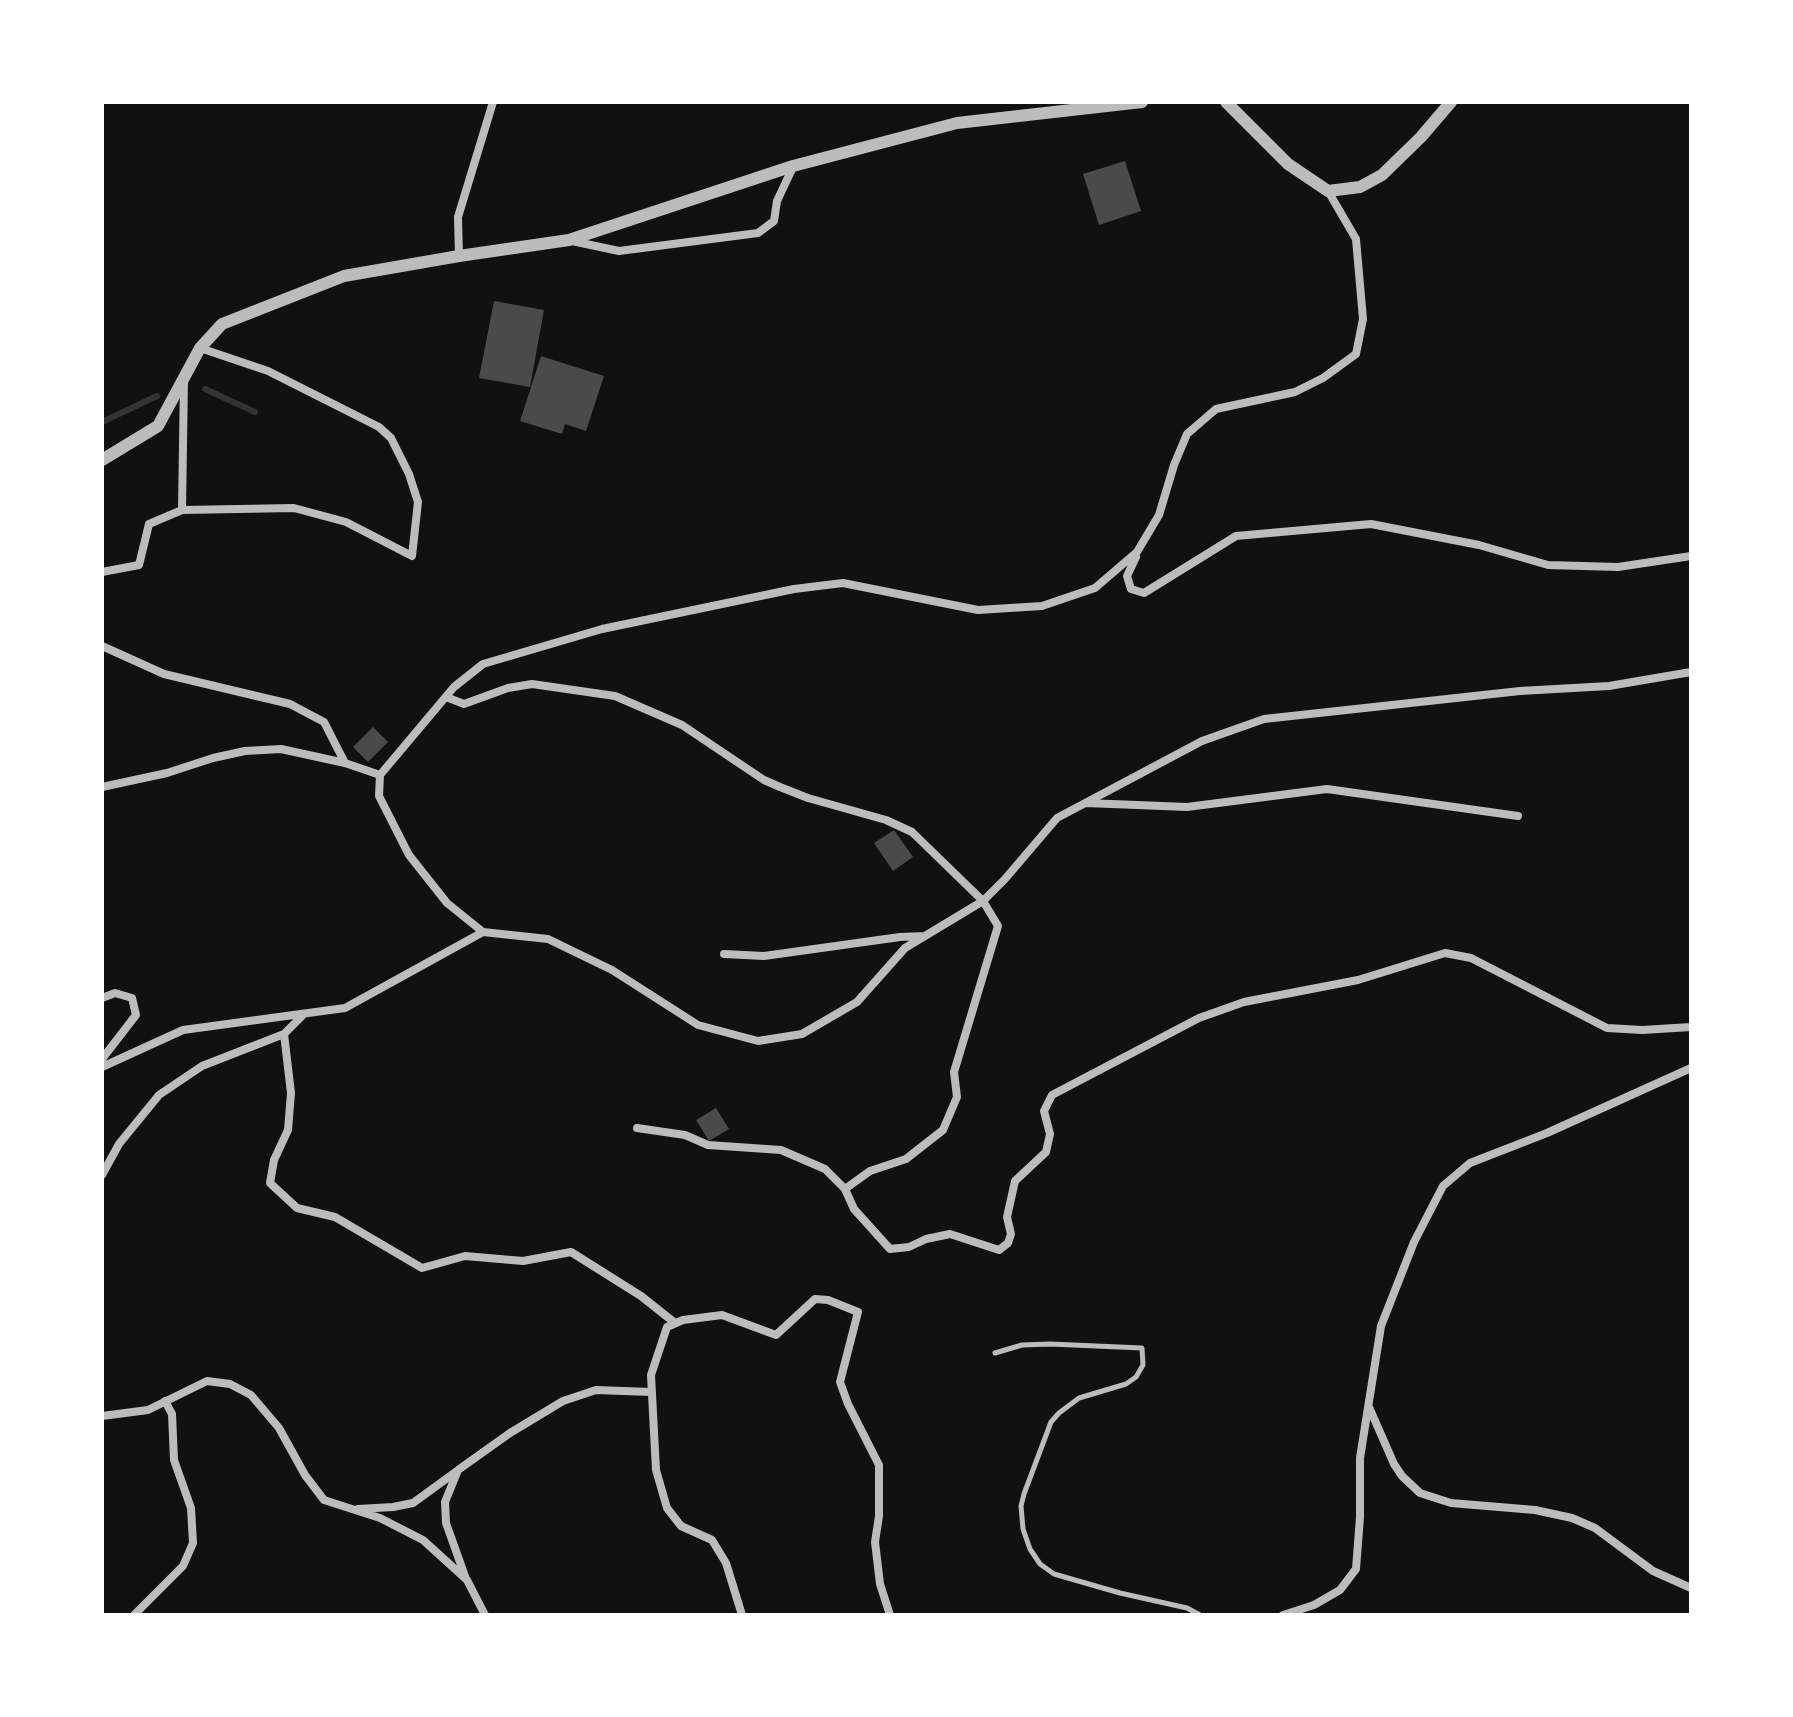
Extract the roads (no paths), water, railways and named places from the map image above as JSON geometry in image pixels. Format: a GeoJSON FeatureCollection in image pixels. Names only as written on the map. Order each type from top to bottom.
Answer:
{"type":"FeatureCollection","features":[{"type":"Feature","properties":{"kind":"street"},"geometry":{"type":"LineString","coordinates":[[459,256],[458,217],[493,102]]}},
{"type":"Feature","properties":{"kind":"street"},"geometry":{"type":"LineString","coordinates":[[102,460],[158,426],[200,348],[222,324],[344,276],[569,240],[793,166],[957,123],[1142,102]]}},
{"type":"Feature","properties":{"kind":"street"},"geometry":{"type":"LineString","coordinates":[[1226,102],[1288,164],[1328,191],[1356,239],[1363,319],[1356,354],[1323,378],[1295,392],[1216,409],[1187,434],[1159,515],[1127,576],[1131,589],[1144,593],[1236,536],[1371,524],[1479,545],[1548,565],[1618,567],[1691,556]]}},
{"type":"Feature","properties":{"kind":"street"},"geometry":{"type":"LineString","coordinates":[[1328,191],[1360,187],[1382,175],[1451,102]]}},
{"type":"Feature","properties":{"kind":"street"},"geometry":{"type":"LineString","coordinates":[[569,240],[619,251],[758,233],[774,221],[777,201],[793,166]]}},
{"type":"Feature","properties":{"kind":"street"},"geometry":{"type":"LineString","coordinates":[[102,572],[139,565],[149,524],[182,510],[294,508],[346,522],[412,556],[418,502],[409,474],[391,438],[379,427],[268,371],[200,348]]}},
{"type":"Feature","properties":{"kind":"street"},"geometry":{"type":"LineString","coordinates":[[182,510],[184,378]]}},
{"type":"Feature","properties":{"kind":"street"},"geometry":{"type":"LineString","coordinates":[[1137,552],[1095,588],[1042,606],[978,610],[843,583],[779,592],[602,629],[524,650],[483,664],[446,697],[380,775],[379,796],[409,855],[447,903],[483,932],[548,939],[612,970],[698,1025],[758,1041],[802,1034],[857,1002],[905,948],[983,901],[1057,818],[1202,741],[1264,719],[1520,691],[1609,686],[1691,672]]}},
{"type":"Feature","properties":{"kind":"street"},"geometry":{"type":"LineString","coordinates":[[102,646],[164,674],[290,704],[324,722],[345,763]]}},
{"type":"Feature","properties":{"kind":"street"},"geometry":{"type":"LineString","coordinates":[[446,697],[464,704],[508,688],[532,684],[615,696],[682,725],[764,780],[808,798],[886,820],[912,832],[983,901],[998,926],[954,1072],[957,1097],[943,1130],[906,1159],[870,1171],[845,1189]]}},
{"type":"Feature","properties":{"kind":"street"},"geometry":{"type":"LineString","coordinates":[[102,787],[245,751],[281,749],[345,763],[380,775]]}},
{"type":"Feature","properties":{"kind":"street"},"geometry":{"type":"LineString","coordinates":[[1085,803],[1187,807],[1327,789],[1518,816]]}},
{"type":"Feature","properties":{"kind":"street"},"geometry":{"type":"LineString","coordinates":[[102,1067],[183,1030],[345,1008],[483,932]]}},
{"type":"Feature","properties":{"kind":"street"},"geometry":{"type":"LineString","coordinates":[[724,954],[764,956],[924,936]]}},
{"type":"Feature","properties":{"kind":"street"},"geometry":{"type":"LineString","coordinates":[[637,1128],[685,1135],[708,1145],[781,1150],[825,1169],[845,1189],[854,1209],[890,1249],[909,1247],[926,1239],[950,1234],[999,1250],[1008,1243],[1011,1234],[1007,1217],[1015,1181],[1046,1152],[1050,1134],[1044,1111],[1052,1095],[1199,1018],[1244,1002],[1358,980],[1445,953],[1471,958],[1607,1028],[1642,1030],[1691,1027]]}},
{"type":"Feature","properties":{"kind":"street"},"geometry":{"type":"LineString","coordinates":[[102,998],[115,993],[132,998],[136,1015],[102,1059]]}},
{"type":"Feature","properties":{"kind":"street"},"geometry":{"type":"LineString","coordinates":[[102,1175],[119,1144],[159,1095],[202,1066],[284,1034],[303,1014]]}},
{"type":"Feature","properties":{"kind":"street"},"geometry":{"type":"LineString","coordinates":[[284,1034],[291,1093],[288,1130],[274,1160],[270,1183],[297,1208],[335,1217],[422,1268],[465,1256],[523,1261],[571,1252],[641,1296],[675,1323]]}},
{"type":"Feature","properties":{"kind":"street"},"geometry":{"type":"LineString","coordinates":[[1283,1615],[1314,1605],[1340,1590],[1356,1569],[1360,1458],[1381,1326],[1414,1242],[1443,1186],[1470,1163],[1547,1133],[1691,1068]]}},
{"type":"Feature","properties":{"kind":"street"},"geometry":{"type":"LineString","coordinates":[[742,1615],[726,1563],[712,1540],[681,1526],[667,1508],[656,1470],[651,1375],[667,1327],[675,1323],[722,1315],[776,1335],[815,1299],[828,1300],[858,1312],[840,1382],[879,1465],[879,1516],[875,1542],[880,1584],[890,1615]]}},
{"type":"Feature","properties":{"kind":"street"},"geometry":{"type":"LineString","coordinates":[[102,1416],[148,1410],[207,1381],[230,1384],[251,1395],[279,1428],[305,1475],[324,1500],[380,1518],[423,1540],[467,1580]]}},
{"type":"Feature","properties":{"kind":"street"},"geometry":{"type":"LineString","coordinates":[[352,1509],[413,1503],[510,1433],[563,1401],[596,1390],[651,1392]]}},
{"type":"Feature","properties":{"kind":"street"},"geometry":{"type":"LineString","coordinates":[[134,1615],[183,1566],[193,1543],[191,1508],[174,1460],[172,1414],[165,1401]]}},
{"type":"Feature","properties":{"kind":"street"},"geometry":{"type":"LineString","coordinates":[[1368,1406],[1394,1464],[1420,1493],[1451,1503],[1535,1510],[1572,1518],[1595,1528],[1653,1571],[1691,1588]]}},
{"type":"Feature","properties":{"kind":"street"},"geometry":{"type":"LineString","coordinates":[[458,1470],[445,1502],[446,1523],[467,1580],[485,1615]]}},
{"type":"Feature","properties":{"kind":"lane"},"geometry":{"type":"LineString","coordinates":[[995,1353],[1036,1344],[1142,1348],[1143,1365],[1136,1377],[1126,1384],[1079,1398],[1051,1422],[1024,1494],[1021,1506],[1023,1529],[1030,1549],[1040,1564],[1054,1574],[1187,1608],[1200,1615]]}},
{"type":"Feature","properties":{"kind":"waterway"},"geometry":{"type":"LineString","coordinates":[[205,389],[255,412]]}},
{"type":"Feature","properties":{"kind":"waterway"},"geometry":{"type":"LineString","coordinates":[[102,422],[157,396]]}}]}
